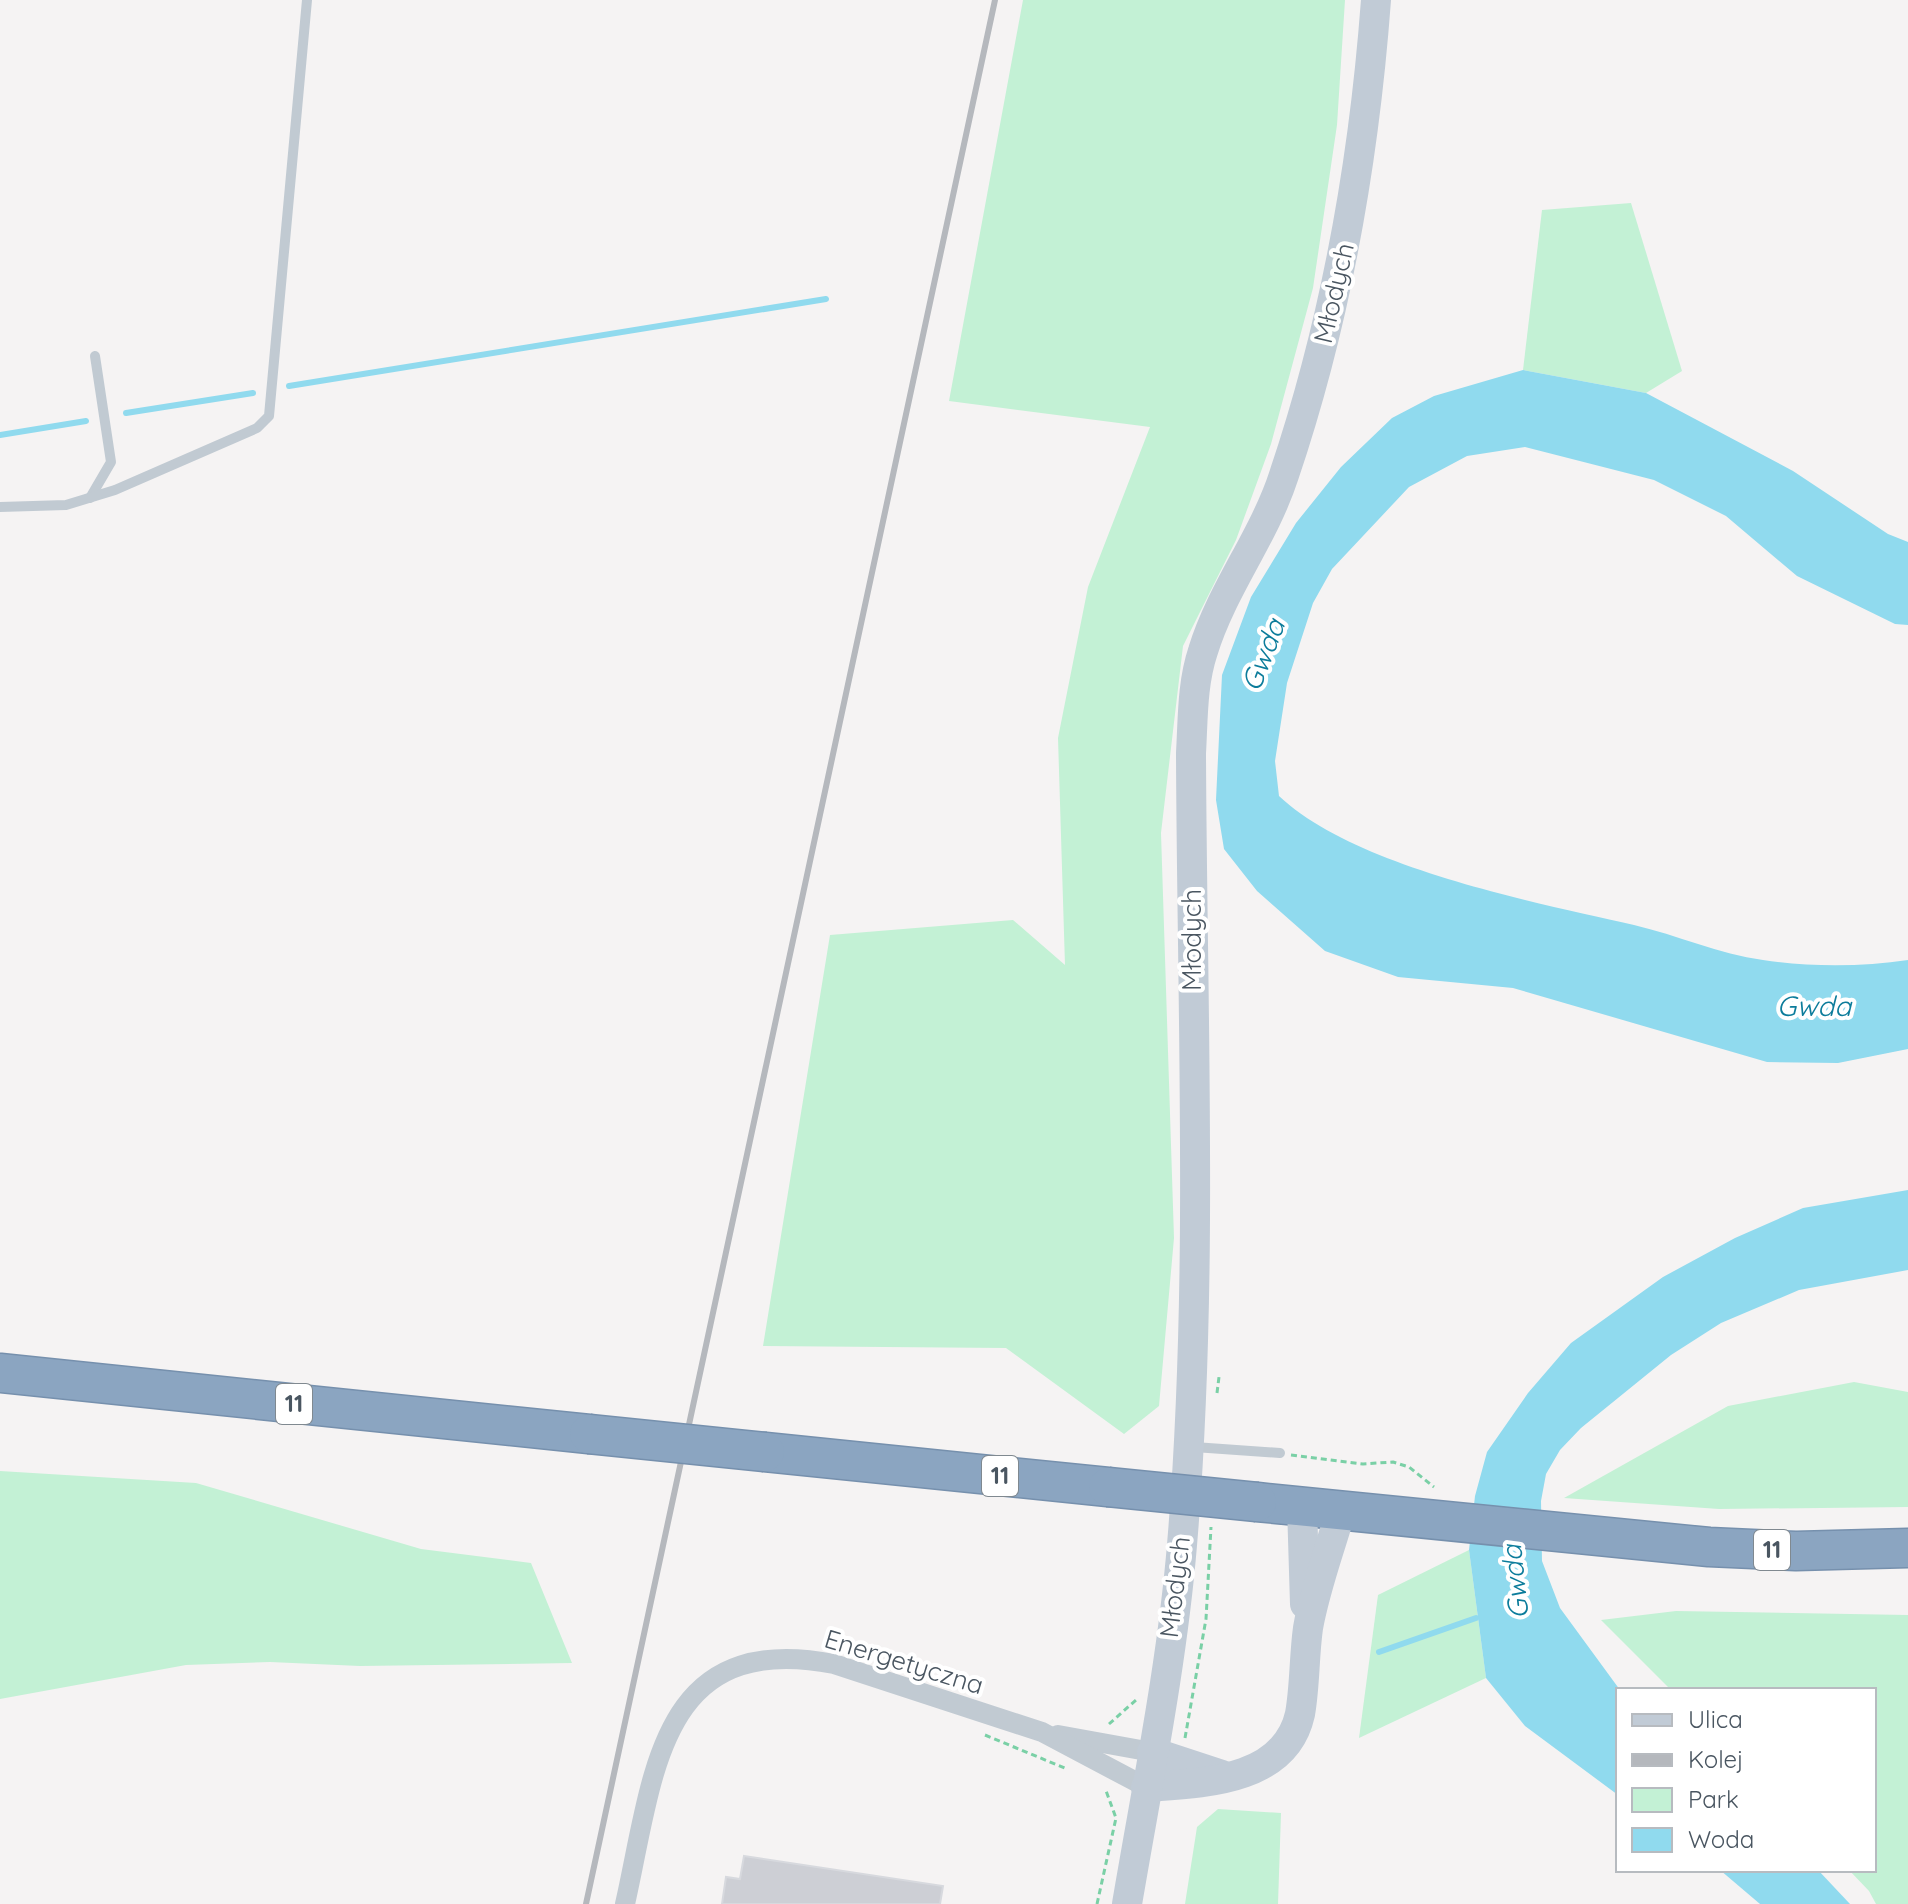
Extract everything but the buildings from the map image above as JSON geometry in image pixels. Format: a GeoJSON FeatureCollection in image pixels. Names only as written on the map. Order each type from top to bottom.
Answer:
{"type":"FeatureCollection","features":[{"type":"Feature","properties":{"kind":"highway","name":"11"},"geometry":{"type":"LineString","coordinates":[[0,1373],[1636,1541],[1796,1551],[1908,1548]]}},
{"type":"Feature","properties":{"kind":"street","name":"Młodych"},"geometry":{"type":"LineString","coordinates":[[1127,1904],[1179,1573],[1188,1446],[1193,1266],[1191,753],[1198,670],[1206,640],[1282,483],[1315,375],[1355,191],[1370,86],[1376,0]]}},
{"type":"Feature","properties":{"kind":"street"},"geometry":{"type":"LineString","coordinates":[[1042,1732],[1146,1787],[1228,1777],[1248,1772],[1269,1761],[1294,1732],[1302,1698],[1308,1629],[1302,1506]]}},
{"type":"Feature","properties":{"kind":"street"},"geometry":{"type":"LineString","coordinates":[[1308,1629],[1341,1510]]}},
{"type":"Feature","properties":{"kind":"street","name":"Energetyczna"},"geometry":{"type":"LineString","coordinates":[[625,1904],[659,1754],[672,1724],[685,1704],[709,1681],[734,1667],[783,1657],[834,1664],[1042,1732]]}},
{"type":"Feature","properties":{"kind":"street"},"geometry":{"type":"LineString","coordinates":[[1042,1732],[1152,1752],[1228,1777]]}},
{"type":"Feature","properties":{"kind":"lane"},"geometry":{"type":"LineString","coordinates":[[0,507],[66,505],[90,498],[165,470],[257,428],[269,416],[307,0]]}},
{"type":"Feature","properties":{"kind":"lane"},"geometry":{"type":"LineString","coordinates":[[90,498],[111,462],[95,356]]}},
{"type":"Feature","properties":{"kind":"lane"},"geometry":{"type":"LineString","coordinates":[[1188,1446],[1280,1453]]}},
{"type":"Feature","properties":{"kind":"path"},"geometry":{"type":"LineString","coordinates":[[1280,1453],[1329,1462],[1393,1462],[1409,1467],[1434,1487]]}},
{"type":"Feature","properties":{"kind":"path"},"geometry":{"type":"LineString","coordinates":[[971,1730],[1070,1770]]}},
{"type":"Feature","properties":{"kind":"path"},"geometry":{"type":"LineString","coordinates":[[1096,1782],[1104,1786],[1114,1804],[1116,1818],[1097,1904]]}},
{"type":"Feature","properties":{"kind":"green space"},"geometry":{"type":"Polygon","coordinates":[[[1023,0],[1345,0],[1337,125],[1313,288],[1271,444],[1236,540],[1183,646],[1161,833],[1174,1238],[1159,1406],[1124,1434],[1006,1348],[763,1346],[830,935],[1013,920],[1065,965],[1058,738],[1088,587],[1150,427],[949,401],[1023,0]]]}},
{"type":"Feature","properties":{"kind":"green space"},"geometry":{"type":"Polygon","coordinates":[[[1631,203],[1682,371],[1646,393],[1523,370],[1542,210],[1631,203]]]}},
{"type":"Feature","properties":{"kind":"green space"},"geometry":{"type":"Polygon","coordinates":[[[1854,1382],[1908,1392],[1908,1507],[1719,1509],[1564,1498],[1728,1406],[1854,1382]]]}},
{"type":"Feature","properties":{"kind":"green space"},"geometry":{"type":"Polygon","coordinates":[[[0,1471],[196,1483],[421,1549],[531,1563],[572,1663],[360,1666],[270,1662],[186,1665],[0,1699],[0,1471]]]}},
{"type":"Feature","properties":{"kind":"green space"},"geometry":{"type":"Polygon","coordinates":[[[1469,1550],[1486,1678],[1359,1738],[1378,1595],[1469,1550]]]}},
{"type":"Feature","properties":{"kind":"green space"},"geometry":{"type":"Polygon","coordinates":[[[1676,1611],[1908,1615],[1908,1904],[1876,1904],[1869,1891],[1851,1872],[1876,1872],[1876,1688],[1669,1688],[1601,1620],[1676,1611]]]}},
{"type":"Feature","properties":{"kind":"green space"},"geometry":{"type":"Polygon","coordinates":[[[1218,1809],[1281,1813],[1278,1904],[1185,1904],[1197,1827],[1218,1809]]]}},
{"type":"Feature","properties":{"kind":"water","name":"Gwda"},"geometry":{"type":"Polygon","coordinates":[[[1523,370],[1646,393],[1793,471],[1888,534],[1908,542],[1908,625],[1895,624],[1797,576],[1726,516],[1654,480],[1525,447],[1467,456],[1409,487],[1332,569],[1313,603],[1287,683],[1275,761],[1279,796],[1312,821],[1352,843],[1398,862],[1497,893],[1634,925],[1763,960],[1836,965],[1908,960],[1908,1049],[1838,1063],[1767,1062],[1513,988],[1398,977],[1325,951],[1257,891],[1224,849],[1216,800],[1222,675],[1251,597],[1296,523],[1341,467],[1392,418],[1434,396],[1523,370]]]}},
{"type":"Feature","properties":{"kind":"water","name":"Gwda"},"geometry":{"type":"Polygon","coordinates":[[[1908,1190],[1908,1270],[1799,1290],[1721,1323],[1671,1355],[1581,1428],[1560,1450],[1546,1474],[1541,1501],[1542,1561],[1560,1608],[1619,1688],[1616,1688],[1616,1794],[1525,1726],[1486,1678],[1469,1550],[1475,1496],[1487,1452],[1528,1393],[1571,1343],[1663,1277],[1735,1238],[1803,1208],[1908,1190]]]}},
{"type":"Feature","properties":{"kind":"water"},"geometry":{"type":"Polygon","coordinates":[[[1722,1872],[1820,1872],[1850,1904],[1760,1904],[1722,1872]]]}},
{"type":"Feature","properties":{"kind":"waterway"},"geometry":{"type":"LineString","coordinates":[[289,386],[826,299]]}},
{"type":"Feature","properties":{"kind":"waterway"},"geometry":{"type":"LineString","coordinates":[[126,413],[253,393]]}},
{"type":"Feature","properties":{"kind":"waterway"},"geometry":{"type":"LineString","coordinates":[[0,435],[86,421]]}},
{"type":"Feature","properties":{"kind":"waterway"},"geometry":{"type":"LineString","coordinates":[[1379,1652],[1476,1618]]}},
{"type":"Feature","properties":{"kind":"railway"},"geometry":{"type":"LineString","coordinates":[[586,1904],[995,0]]}}]}
